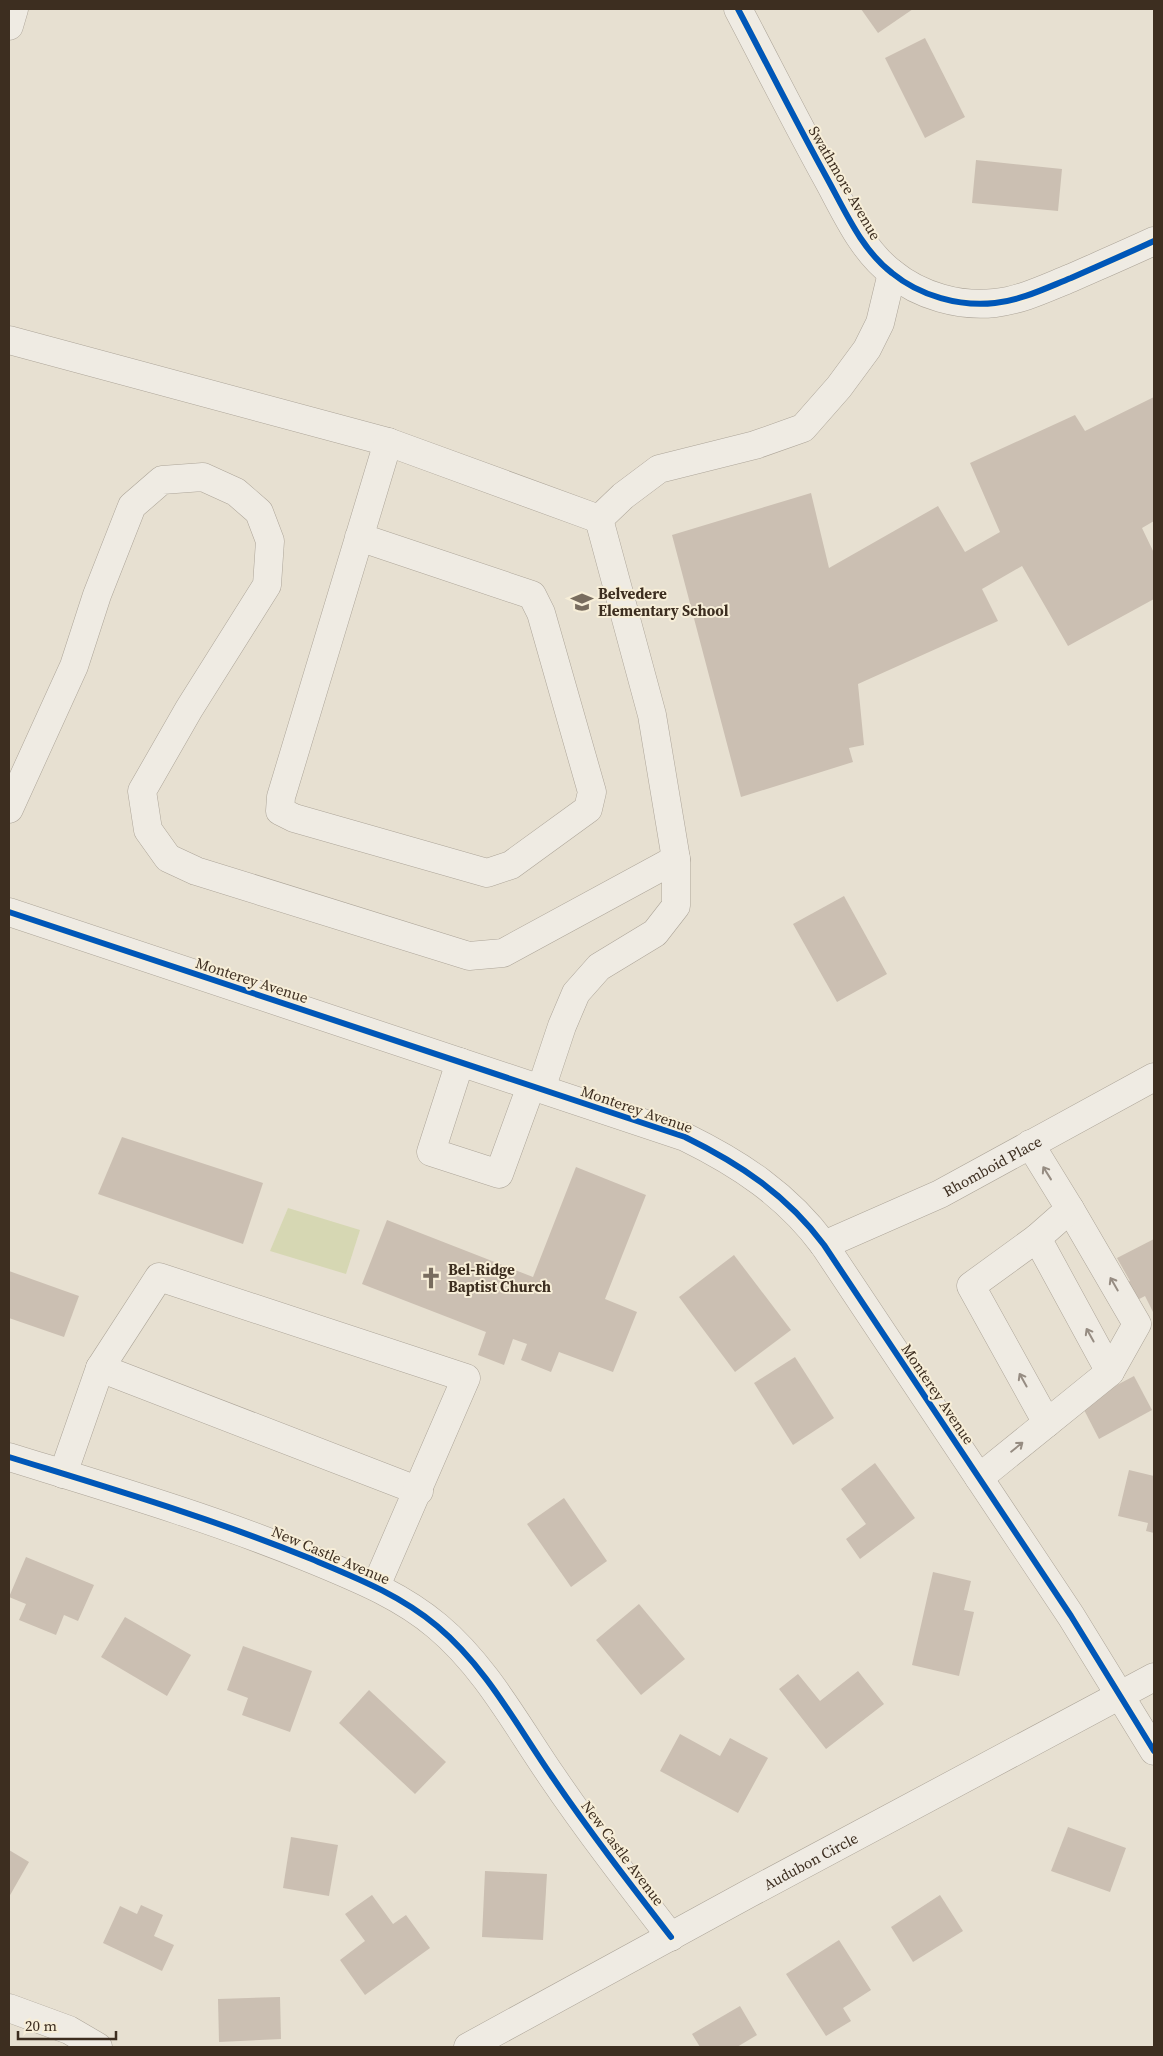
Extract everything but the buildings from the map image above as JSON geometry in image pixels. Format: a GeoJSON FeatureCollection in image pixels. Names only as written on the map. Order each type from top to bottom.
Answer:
{"type":"FeatureCollection","features":[{"type":"Feature","properties":{"kind":"street"},"geometry":{"type":"LineString","coordinates":[[9,26],[14,9]]}},
{"type":"Feature","properties":{"kind":"street","name":"Swathmore Avenue"},"geometry":{"type":"LineString","coordinates":[[738,9],[804,136],[857,232],[872,254],[892,273],[915,288],[941,298],[968,303],[996,303],[1029,296],[1154,241]]}},
{"type":"Feature","properties":{"kind":"street"},"geometry":{"type":"LineString","coordinates":[[599,519],[623,496],[658,469],[755,445],[803,428],[839,387],[867,349],[880,323],[892,273]]}},
{"type":"Feature","properties":{"kind":"street"},"geometry":{"type":"LineString","coordinates":[[9,340],[388,442],[599,519]]}},
{"type":"Feature","properties":{"kind":"street"},"geometry":{"type":"LineString","coordinates":[[360,537],[532,595],[541,613],[592,792],[588,809],[511,865],[487,873],[294,818],[280,811],[281,797],[388,442]]}},
{"type":"Feature","properties":{"kind":"street"},"geometry":{"type":"LineString","coordinates":[[9,809],[74,666],[97,595],[132,506],[162,480],[203,477],[236,492],[259,512],[270,541],[267,585],[190,709],[142,791],[148,830],[168,858],[196,871],[470,956],[503,953],[676,858]]}},
{"type":"Feature","properties":{"kind":"street"},"geometry":{"type":"LineString","coordinates":[[460,1062],[430,1152],[499,1174],[576,992],[599,967],[655,933],[676,906],[676,858],[652,715],[599,519]]}},
{"type":"Feature","properties":{"kind":"street","name":"Monterey Avenue"},"geometry":{"type":"LineString","coordinates":[[9,912],[685,1137],[721,1155],[756,1177],[787,1203],[824,1245],[1071,1616],[1154,1751]]}},
{"type":"Feature","properties":{"kind":"street","name":"Rhomboid Place"},"geometry":{"type":"LineString","coordinates":[[824,1245],[940,1194],[1154,1077]]}},
{"type":"Feature","properties":{"kind":"street"},"geometry":{"type":"LineString","coordinates":[[979,1478],[1110,1372],[1137,1324],[1070,1208],[1030,1144]]}},
{"type":"Feature","properties":{"kind":"street"},"geometry":{"type":"LineString","coordinates":[[1047,1423],[971,1286],[1036,1238],[1070,1208]]}},
{"type":"Feature","properties":{"kind":"street"},"geometry":{"type":"LineString","coordinates":[[1036,1238],[1110,1372]]}},
{"type":"Feature","properties":{"kind":"street"},"geometry":{"type":"LineString","coordinates":[[63,1474],[100,1368],[159,1277],[466,1378],[419,1491],[376,1586]]}},
{"type":"Feature","properties":{"kind":"street"},"geometry":{"type":"LineString","coordinates":[[100,1368],[419,1491]]}},
{"type":"Feature","properties":{"kind":"street","name":"New Castle Avenue"},"geometry":{"type":"LineString","coordinates":[[9,1457],[272,1543],[376,1586],[408,1605],[437,1626],[463,1651],[482,1674],[589,1829],[671,1937]]}},
{"type":"Feature","properties":{"kind":"street","name":"Audubon Circle"},"geometry":{"type":"LineString","coordinates":[[468,2047],[1154,1677]]}},
{"type":"Feature","properties":{"kind":"street"},"geometry":{"type":"LineString","coordinates":[[9,2008],[69,2030],[98,2047]]}},
{"type":"Feature","properties":{"kind":"green space"},"geometry":{"type":"Polygon","coordinates":[[[288,1208],[360,1230],[346,1274],[270,1251],[288,1208]]]}},
{"type":"Feature","properties":{"kind":"cycle path"},"geometry":{"type":"LineString","coordinates":[[738,9],[805,138],[863,242],[881,264],[915,288],[928,294],[954,301],[982,304],[995,303],[1043,290],[1154,241]]}},
{"type":"Feature","properties":{"kind":"cycle path"},"geometry":{"type":"LineString","coordinates":[[9,912],[685,1137],[725,1158],[761,1182],[794,1211],[824,1245],[1071,1616],[1154,1751]]}},
{"type":"Feature","properties":{"kind":"cycle path"},"geometry":{"type":"LineString","coordinates":[[9,1457],[160,1504],[272,1543],[376,1587],[422,1615],[454,1642],[485,1677],[580,1816],[671,1937]]}},
{"type":"Feature","properties":{"kind":"place","name":"Belvedere Elementary School"},"geometry":{"type":"Point","coordinates":[582,602]}},
{"type":"Feature","properties":{"kind":"place","name":"Bel-Ridge Baptist Church"},"geometry":{"type":"Point","coordinates":[431,1278]}}]}
